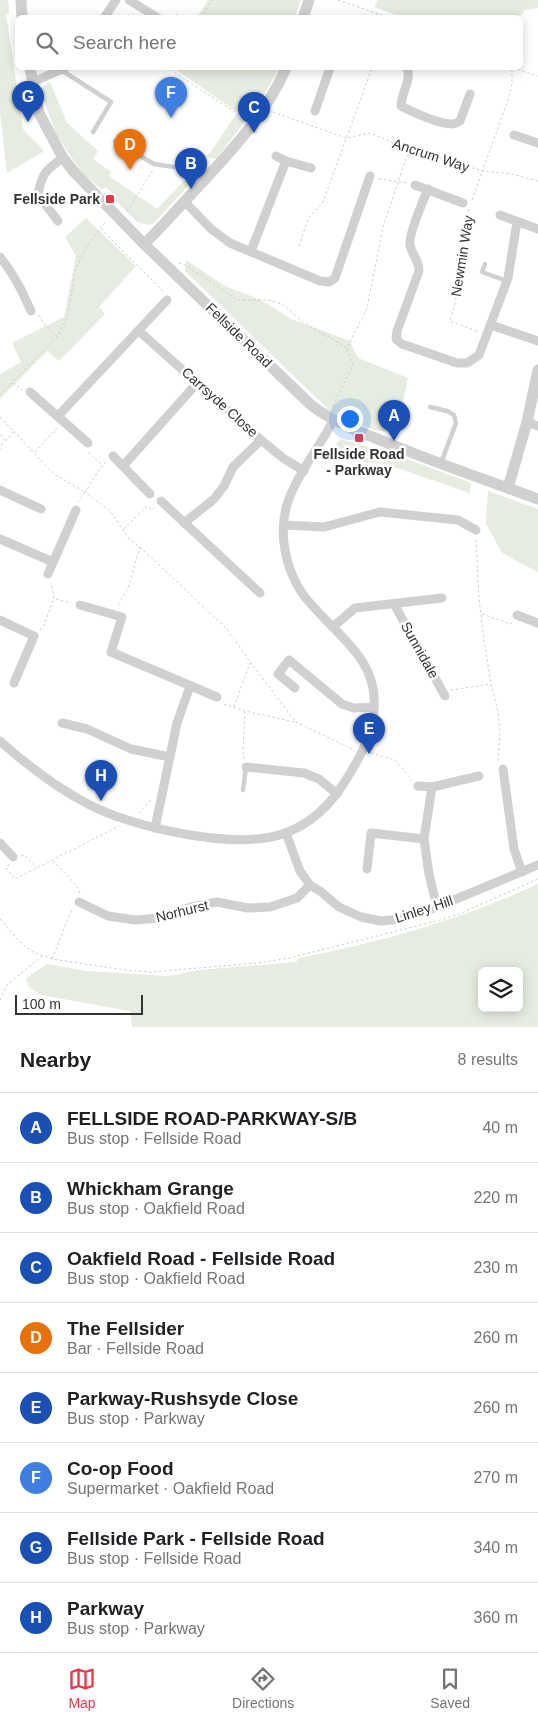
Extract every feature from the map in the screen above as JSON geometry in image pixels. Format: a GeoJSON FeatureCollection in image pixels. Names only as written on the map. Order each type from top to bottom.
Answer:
{"type":"FeatureCollection","features":[{"type":"Feature","properties":{"kind":"street"},"geometry":{"type":"LineString","coordinates":[[21,0],[22,15]]}},
{"type":"Feature","properties":{"kind":"street"},"geometry":{"type":"LineString","coordinates":[[106,15],[116,0]]}},
{"type":"Feature","properties":{"kind":"street"},"geometry":{"type":"LineString","coordinates":[[129,0],[153,15]]}},
{"type":"Feature","properties":{"kind":"street"},"geometry":{"type":"LineString","coordinates":[[304,15],[309,0]]}},
{"type":"Feature","properties":{"kind":"street","name":"Fellside Road"},"geometry":{"type":"LineString","coordinates":[[30,70],[39,113],[63,158],[144,244],[311,404],[331,418],[440,465],[538,499]]}},
{"type":"Feature","properties":{"kind":"street"},"geometry":{"type":"LineString","coordinates":[[33,82],[61,70]]}},
{"type":"Feature","properties":{"kind":"street"},"geometry":{"type":"LineString","coordinates":[[144,244],[216,168],[252,124],[264,108],[285,70]]}},
{"type":"Feature","properties":{"kind":"street"},"geometry":{"type":"LineString","coordinates":[[315,111],[329,70]]}},
{"type":"Feature","properties":{"kind":"street"},"geometry":{"type":"LineString","coordinates":[[408,70],[409,76],[401,98],[401,106],[408,110],[445,123],[454,124],[460,121],[470,94]]}},
{"type":"Feature","properties":{"kind":"street"},"geometry":{"type":"LineString","coordinates":[[514,135],[537,141]]}},
{"type":"Feature","properties":{"kind":"street"},"geometry":{"type":"LineString","coordinates":[[276,156],[311,168]]}},
{"type":"Feature","properties":{"kind":"street"},"geometry":{"type":"LineString","coordinates":[[58,222],[38,195],[40,181],[48,168],[63,158]]}},
{"type":"Feature","properties":{"kind":"street"},"geometry":{"type":"LineString","coordinates":[[251,251],[286,161]]}},
{"type":"Feature","properties":{"kind":"street"},"geometry":{"type":"LineString","coordinates":[[184,202],[211,229],[230,243],[320,281],[328,282],[335,278],[370,176]]}},
{"type":"Feature","properties":{"kind":"street"},"geometry":{"type":"LineString","coordinates":[[415,185],[468,205]]}},
{"type":"Feature","properties":{"kind":"street"},"geometry":{"type":"LineString","coordinates":[[428,189],[410,239],[412,249],[418,261],[419,270],[397,331],[396,339],[402,344],[456,363],[467,363],[479,355],[507,281],[516,222]]}},
{"type":"Feature","properties":{"kind":"street"},"geometry":{"type":"LineString","coordinates":[[500,215],[538,229]]}},
{"type":"Feature","properties":{"kind":"street"},"geometry":{"type":"LineString","coordinates":[[0,257],[10,268],[31,311]]}},
{"type":"Feature","properties":{"kind":"street"},"geometry":{"type":"LineString","coordinates":[[61,419],[167,300]]}},
{"type":"Feature","properties":{"kind":"street"},"geometry":{"type":"LineString","coordinates":[[491,324],[538,341]]}},
{"type":"Feature","properties":{"kind":"street","name":"Carrsyde Close"},"geometry":{"type":"LineString","coordinates":[[138,331],[198,382],[261,440],[283,458],[304,471]]}},
{"type":"Feature","properties":{"kind":"street"},"geometry":{"type":"LineString","coordinates":[[508,488],[527,422],[538,370]]}},
{"type":"Feature","properties":{"kind":"street"},"geometry":{"type":"LineString","coordinates":[[123,466],[198,382]]}},
{"type":"Feature","properties":{"kind":"street"},"geometry":{"type":"LineString","coordinates":[[30,392],[88,443]]}},
{"type":"Feature","properties":{"kind":"street"},"geometry":{"type":"LineString","coordinates":[[0,740],[50,782],[87,804],[155,828],[192,835],[237,839],[268,838],[286,833],[305,824],[319,814],[337,794],[363,752],[371,731],[374,707],[374,695],[367,670],[352,646],[302,593],[290,569],[284,542],[286,508],[331,418]]}},
{"type":"Feature","properties":{"kind":"street"},"geometry":{"type":"LineString","coordinates":[[527,422],[538,426]]}},
{"type":"Feature","properties":{"kind":"street"},"geometry":{"type":"LineString","coordinates":[[184,523],[214,499],[224,486],[233,467],[261,440]]}},
{"type":"Feature","properties":{"kind":"street"},"geometry":{"type":"LineString","coordinates":[[113,456],[150,494]]}},
{"type":"Feature","properties":{"kind":"street"},"geometry":{"type":"LineString","coordinates":[[0,490],[41,509]]}},
{"type":"Feature","properties":{"kind":"street"},"geometry":{"type":"LineString","coordinates":[[161,501],[260,593]]}},
{"type":"Feature","properties":{"kind":"street"},"geometry":{"type":"LineString","coordinates":[[48,574],[76,510]]}},
{"type":"Feature","properties":{"kind":"street"},"geometry":{"type":"LineString","coordinates":[[284,525],[324,527],[380,512],[458,520],[476,530]]}},
{"type":"Feature","properties":{"kind":"street"},"geometry":{"type":"LineString","coordinates":[[0,539],[54,562]]}},
{"type":"Feature","properties":{"kind":"street","name":"Sunnidale"},"geometry":{"type":"LineString","coordinates":[[334,626],[355,608],[442,598]]}},
{"type":"Feature","properties":{"kind":"street","name":"Sunnidale"},"geometry":{"type":"LineString","coordinates":[[394,604],[444,693]]}},
{"type":"Feature","properties":{"kind":"street"},"geometry":{"type":"LineString","coordinates":[[80,605],[122,617],[111,652],[218,697]]}},
{"type":"Feature","properties":{"kind":"street"},"geometry":{"type":"LineString","coordinates":[[517,615],[538,623]]}},
{"type":"Feature","properties":{"kind":"street"},"geometry":{"type":"LineString","coordinates":[[0,620],[34,636],[14,683]]}},
{"type":"Feature","properties":{"kind":"street"},"geometry":{"type":"LineString","coordinates":[[295,688],[278,674],[289,660],[342,704],[354,708],[374,707]]}},
{"type":"Feature","properties":{"kind":"street"},"geometry":{"type":"LineString","coordinates":[[155,828],[177,723],[190,686]]}},
{"type":"Feature","properties":{"kind":"street"},"geometry":{"type":"LineString","coordinates":[[62,722],[86,729],[131,749],[170,757]]}},
{"type":"Feature","properties":{"kind":"street"},"geometry":{"type":"LineString","coordinates":[[246,767],[304,773],[319,779],[337,794]]}},
{"type":"Feature","properties":{"kind":"street"},"geometry":{"type":"LineString","coordinates":[[503,770],[514,850],[522,872]]}},
{"type":"Feature","properties":{"kind":"street"},"geometry":{"type":"LineString","coordinates":[[418,786],[432,787],[479,776]]}},
{"type":"Feature","properties":{"kind":"street"},"geometry":{"type":"LineString","coordinates":[[432,787],[424,838],[429,874],[437,906]]}},
{"type":"Feature","properties":{"kind":"street","name":"Linley Hill"},"geometry":{"type":"LineString","coordinates":[[286,833],[300,871],[310,885],[339,907],[361,917],[381,921],[401,919],[538,865]]}},
{"type":"Feature","properties":{"kind":"street"},"geometry":{"type":"LineString","coordinates":[[367,868],[371,833],[424,838]]}},
{"type":"Feature","properties":{"kind":"street"},"geometry":{"type":"LineString","coordinates":[[0,843],[13,857]]}},
{"type":"Feature","properties":{"kind":"street","name":"Norhurst"},"geometry":{"type":"LineString","coordinates":[[80,902],[108,916],[135,920],[160,918],[217,902],[248,908],[270,908],[297,898],[310,885]]}},
{"type":"Feature","properties":{"kind":"lane"},"geometry":{"type":"LineString","coordinates":[[64,70],[111,102],[93,132]]}},
{"type":"Feature","properties":{"kind":"lane"},"geometry":{"type":"LineString","coordinates":[[115,141],[156,165],[174,167]]}},
{"type":"Feature","properties":{"kind":"lane"},"geometry":{"type":"LineString","coordinates":[[485,264],[482,272],[507,281]]}},
{"type":"Feature","properties":{"kind":"lane"},"geometry":{"type":"LineString","coordinates":[[430,406],[454,415],[456,423],[440,465]]}},
{"type":"Feature","properties":{"kind":"lane"},"geometry":{"type":"LineString","coordinates":[[243,790],[246,767]]}},
{"type":"Feature","properties":{"kind":"path"},"geometry":{"type":"LineString","coordinates":[[203,15],[212,0]]}},
{"type":"Feature","properties":{"kind":"path"},"geometry":{"type":"LineString","coordinates":[[338,0],[381,15]]}},
{"type":"Feature","properties":{"kind":"path"},"geometry":{"type":"LineString","coordinates":[[173,70],[252,124]]}},
{"type":"Feature","properties":{"kind":"path"},"geometry":{"type":"LineString","coordinates":[[299,246],[308,219],[323,202],[371,70]]}},
{"type":"Feature","properties":{"kind":"path","name":"Newmin Way"},"geometry":{"type":"LineString","coordinates":[[487,335],[450,321],[457,295],[468,205],[483,171],[508,100],[513,70]]}},
{"type":"Feature","properties":{"kind":"path"},"geometry":{"type":"LineString","coordinates":[[519,70],[538,76]]}},
{"type":"Feature","properties":{"kind":"path"},"geometry":{"type":"LineString","coordinates":[[264,108],[346,138]]}},
{"type":"Feature","properties":{"kind":"path","name":"Ancrum Way"},"geometry":{"type":"LineString","coordinates":[[346,138],[371,133],[409,150],[483,171],[512,174],[538,181]]}},
{"type":"Feature","properties":{"kind":"path"},"geometry":{"type":"LineString","coordinates":[[1,393],[58,336],[67,318],[76,268],[89,243],[100,228],[117,217],[156,165]]}},
{"type":"Feature","properties":{"kind":"path"},"geometry":{"type":"LineString","coordinates":[[370,176],[415,185]]}},
{"type":"Feature","properties":{"kind":"path"},"geometry":{"type":"LineString","coordinates":[[100,228],[170,297],[167,300]]}},
{"type":"Feature","properties":{"kind":"path"},"geometry":{"type":"LineString","coordinates":[[31,311],[36,308],[44,324],[58,336]]}},
{"type":"Feature","properties":{"kind":"path"},"geometry":{"type":"LineString","coordinates":[[331,418],[353,365],[347,348]]}},
{"type":"Feature","properties":{"kind":"path"},"geometry":{"type":"LineString","coordinates":[[12,382],[26,394],[30,392]]}},
{"type":"Feature","properties":{"kind":"path"},"geometry":{"type":"LineString","coordinates":[[0,417],[54,474],[85,492],[111,512],[130,539],[227,629],[250,663],[296,722]]}},
{"type":"Feature","properties":{"kind":"path"},"geometry":{"type":"LineString","coordinates":[[34,452],[61,419]]}},
{"type":"Feature","properties":{"kind":"path"},"geometry":{"type":"LineString","coordinates":[[4,439],[7,440],[14,431]]}},
{"type":"Feature","properties":{"kind":"path"},"geometry":{"type":"LineString","coordinates":[[0,435],[4,439]]}},
{"type":"Feature","properties":{"kind":"path"},"geometry":{"type":"LineString","coordinates":[[0,449],[4,439]]}},
{"type":"Feature","properties":{"kind":"path"},"geometry":{"type":"LineString","coordinates":[[88,443],[84,448],[102,465]]}},
{"type":"Feature","properties":{"kind":"path"},"geometry":{"type":"LineString","coordinates":[[76,510],[74,508],[95,479],[102,465],[113,456]]}},
{"type":"Feature","properties":{"kind":"path"},"geometry":{"type":"LineString","coordinates":[[123,530],[146,506],[152,510],[161,501]]}},
{"type":"Feature","properties":{"kind":"path"},"geometry":{"type":"LineString","coordinates":[[476,530],[481,614],[491,684],[498,711],[500,733],[498,769],[503,770]]}},
{"type":"Feature","properties":{"kind":"path"},"geometry":{"type":"LineString","coordinates":[[114,615],[128,588],[140,547]]}},
{"type":"Feature","properties":{"kind":"path"},"geometry":{"type":"LineString","coordinates":[[34,636],[44,625],[54,598],[48,574]]}},
{"type":"Feature","properties":{"kind":"path"},"geometry":{"type":"LineString","coordinates":[[54,598],[80,605]]}},
{"type":"Feature","properties":{"kind":"path"},"geometry":{"type":"LineString","coordinates":[[481,614],[511,624],[517,615]]}},
{"type":"Feature","properties":{"kind":"path"},"geometry":{"type":"LineString","coordinates":[[234,707],[250,663]]}},
{"type":"Feature","properties":{"kind":"path"},"geometry":{"type":"LineString","coordinates":[[444,693],[491,684]]}},
{"type":"Feature","properties":{"kind":"path"},"geometry":{"type":"LineString","coordinates":[[218,697],[216,701],[245,711],[296,722],[363,752],[395,760],[418,786]]}},
{"type":"Feature","properties":{"kind":"path"},"geometry":{"type":"LineString","coordinates":[[245,711],[242,751],[246,767]]}},
{"type":"Feature","properties":{"kind":"path"},"geometry":{"type":"LineString","coordinates":[[37,868],[24,855],[13,857],[6,868],[15,879],[37,868],[52,860],[131,821],[151,800]]}},
{"type":"Feature","properties":{"kind":"path"},"geometry":{"type":"LineString","coordinates":[[52,860],[77,886],[80,902],[72,908],[52,959]]}},
{"type":"Feature","properties":{"kind":"path"},"geometry":{"type":"LineString","coordinates":[[0,919],[21,943],[42,956],[125,970],[151,972],[258,963],[289,958],[444,919],[538,879]]}},
{"type":"Feature","properties":{"kind":"path"},"geometry":{"type":"LineString","coordinates":[[0,1000],[7,985],[42,956]]}},
{"type":"Feature","properties":{"kind":"shaded area"},"geometry":{"type":"Polygon","coordinates":[[[0,0],[8,0],[9,13],[6,14],[23,129],[44,151],[7,173],[0,112],[0,0]]]}},
{"type":"Feature","properties":{"kind":"shaded area"},"geometry":{"type":"Polygon","coordinates":[[[208,0],[301,0],[296,15],[198,15],[208,0]]]}},
{"type":"Feature","properties":{"kind":"shaded area"},"geometry":{"type":"Polygon","coordinates":[[[378,0],[538,0],[538,8],[525,10],[521,15],[396,15],[374,7],[378,0]]]}},
{"type":"Feature","properties":{"kind":"shaded area"},"geometry":{"type":"Polygon","coordinates":[[[177,70],[278,70],[247,119],[177,70]]]}},
{"type":"Feature","properties":{"kind":"shaded area"},"geometry":{"type":"Polygon","coordinates":[[[50,82],[67,123],[98,151],[93,159],[111,172],[109,176],[157,209],[185,180],[177,171],[186,161],[192,161],[197,164],[199,169],[198,175],[154,223],[148,225],[137,222],[113,198],[115,196],[106,187],[102,190],[82,173],[56,134],[41,92],[43,86],[50,82]]]}},
{"type":"Feature","properties":{"kind":"shaded area"},"geometry":{"type":"Polygon","coordinates":[[[236,114],[245,121],[216,159],[206,157],[213,149],[236,114]]]}},
{"type":"Feature","properties":{"kind":"shaded area"},"geometry":{"type":"Polygon","coordinates":[[[86,218],[136,266],[99,307],[105,314],[59,361],[47,351],[0,399],[0,374],[21,362],[12,343],[64,317],[76,256],[65,237],[86,218]]]}},
{"type":"Feature","properties":{"kind":"shaded area"},"geometry":{"type":"Polygon","coordinates":[[[186,260],[225,286],[261,300],[291,319],[350,341],[358,358],[408,378],[396,434],[371,429],[330,411],[185,271],[186,260]]]}},
{"type":"Feature","properties":{"kind":"shaded area"},"geometry":{"type":"Polygon","coordinates":[[[340,439],[386,451],[471,483],[470,493],[385,464],[326,459],[340,439]]]}},
{"type":"Feature","properties":{"kind":"shaded area"},"geometry":{"type":"Polygon","coordinates":[[[488,491],[538,509],[538,572],[502,553],[486,524],[488,491]]]}},
{"type":"Feature","properties":{"kind":"shaded area"},"geometry":{"type":"Polygon","coordinates":[[[538,884],[538,1027],[132,1027],[130,1011],[41,995],[29,987],[26,978],[47,964],[87,971],[168,976],[199,970],[296,962],[299,958],[421,929],[480,908],[538,884]]]}},
{"type":"Feature","properties":{"kind":"place","name":"Co-op Food"},"geometry":{"type":"Point","coordinates":[171,118]}},
{"type":"Feature","properties":{"kind":"place","name":"Fellside Park - Fellside Road"},"geometry":{"type":"Point","coordinates":[28,122]}},
{"type":"Feature","properties":{"kind":"place","name":"Oakfield Road - Fellside Road"},"geometry":{"type":"Point","coordinates":[254,133]}},
{"type":"Feature","properties":{"kind":"place","name":"The Fellsider"},"geometry":{"type":"Point","coordinates":[130,170]}},
{"type":"Feature","properties":{"kind":"place","name":"Whickham Grange"},"geometry":{"type":"Point","coordinates":[191,189]}},
{"type":"Feature","properties":{"kind":"place","name":"Fellside Park"},"geometry":{"type":"Point","coordinates":[110,199]}},
{"type":"Feature","properties":{"kind":"place","name":"Fellside Road - Parkway"},"geometry":{"type":"Point","coordinates":[359,438]}},
{"type":"Feature","properties":{"kind":"place","name":"FELLSIDE ROAD-PARKWAY-S/B"},"geometry":{"type":"Point","coordinates":[394,441]}},
{"type":"Feature","properties":{"kind":"place","name":"Parkway-Rushsyde Close"},"geometry":{"type":"Point","coordinates":[369,754]}},
{"type":"Feature","properties":{"kind":"place","name":"Parkway"},"geometry":{"type":"Point","coordinates":[101,801]}}]}
